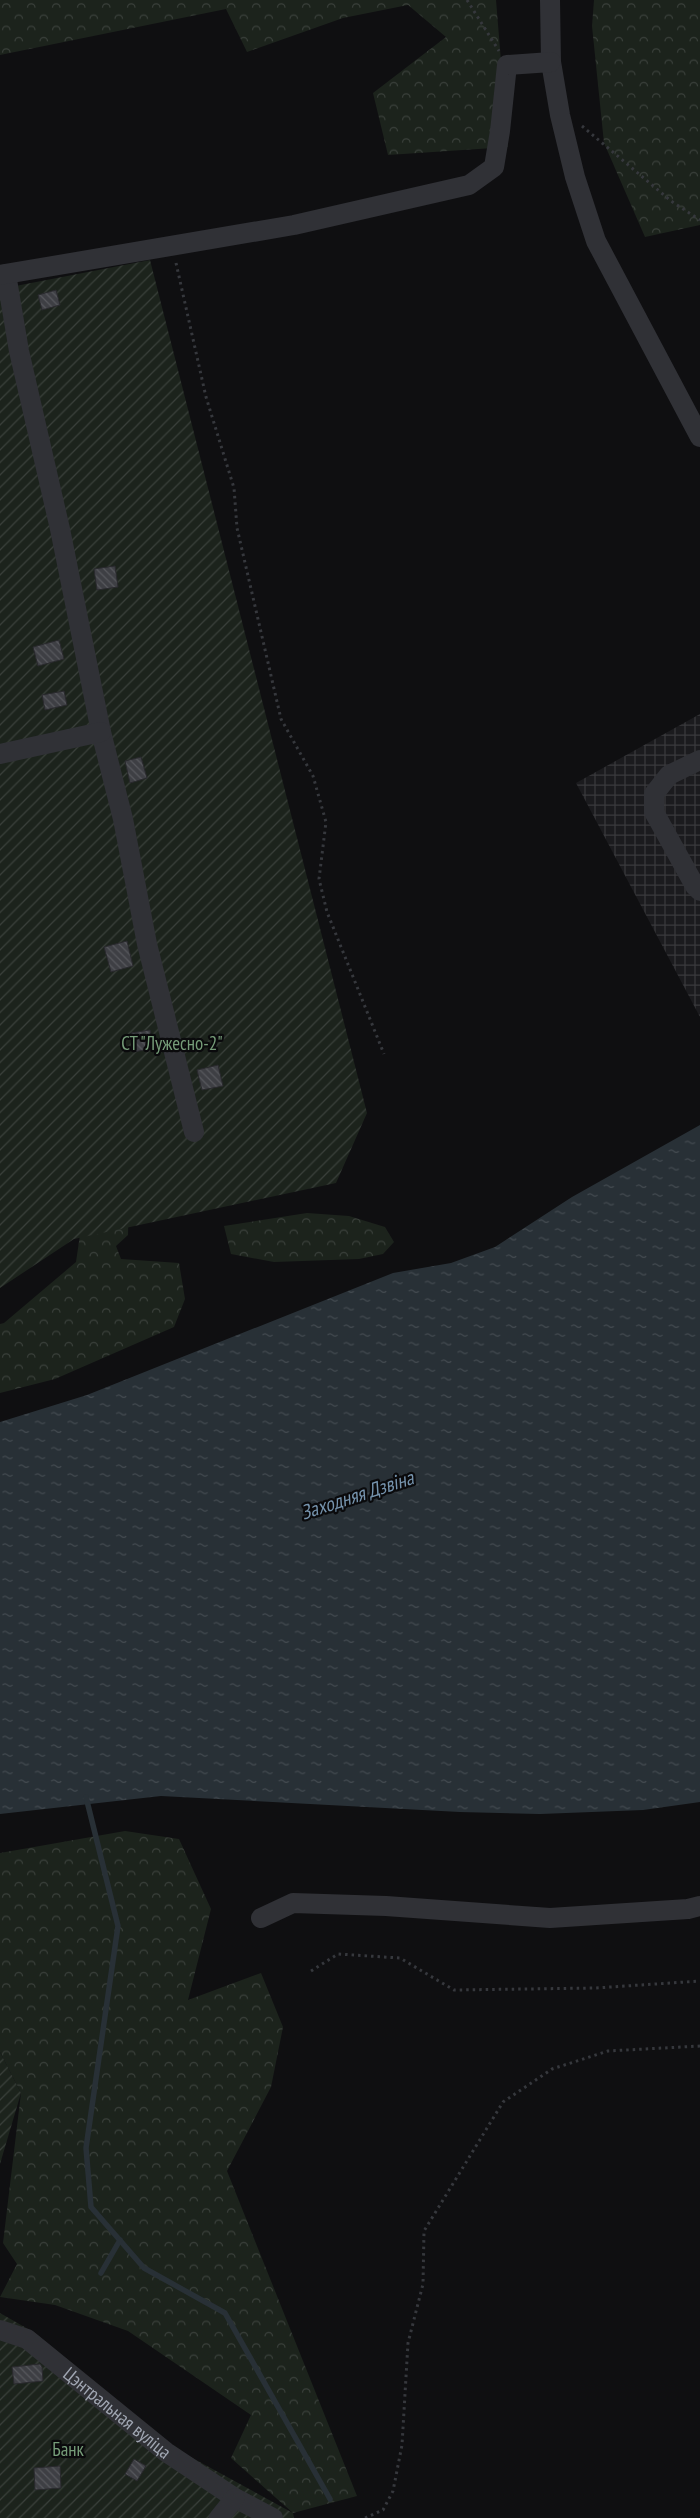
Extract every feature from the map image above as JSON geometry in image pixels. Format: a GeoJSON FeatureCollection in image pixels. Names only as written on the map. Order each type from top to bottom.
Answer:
{"type":"FeatureCollection","features":[{"type":"Feature","properties":{"kind":"street"},"geometry":{"type":"LineString","coordinates":[[550,0],[551,62],[575,177],[596,241],[700,438]]}},
{"type":"Feature","properties":{"kind":"street"},"geometry":{"type":"LineString","coordinates":[[194,1132],[146,944],[123,819],[101,732],[60,530],[3,275],[294,225],[469,185],[494,167],[507,64],[551,62]]}},
{"type":"Feature","properties":{"kind":"street"},"geometry":{"type":"LineString","coordinates":[[0,754],[101,732]]}},
{"type":"Feature","properties":{"kind":"street"},"geometry":{"type":"LineString","coordinates":[[700,760],[669,775],[654,794],[654,812],[695,886],[700,891]]}},
{"type":"Feature","properties":{"kind":"street"},"geometry":{"type":"LineString","coordinates":[[261,1918],[293,1903],[386,1906],[550,1918],[688,1909],[700,1906]]}},
{"type":"Feature","properties":{"kind":"street","name":"Цэнтральная вуліца"},"geometry":{"type":"LineString","coordinates":[[0,2330],[28,2339],[166,2452],[234,2498],[273,2518]]}},
{"type":"Feature","properties":{"kind":"street"},"geometry":{"type":"LineString","coordinates":[[219,2518],[234,2498]]}},
{"type":"Feature","properties":{"kind":"path"},"geometry":{"type":"LineString","coordinates":[[467,0],[507,64]]}},
{"type":"Feature","properties":{"kind":"path"},"geometry":{"type":"LineString","coordinates":[[581,126],[671,201],[700,220]]}},
{"type":"Feature","properties":{"kind":"path"},"geometry":{"type":"LineString","coordinates":[[172,245],[206,397],[234,488],[237,528],[281,719],[312,776],[326,822],[319,879],[327,912],[384,1054]]}},
{"type":"Feature","properties":{"kind":"path"},"geometry":{"type":"LineString","coordinates":[[311,1971],[338,1954],[400,1958],[454,1990],[596,1988],[700,1981]]}},
{"type":"Feature","properties":{"kind":"path"},"geometry":{"type":"LineString","coordinates":[[365,2518],[384,2510],[393,2491],[402,2445],[408,2343],[423,2284],[424,2231],[503,2102],[552,2069],[608,2051],[700,2046]]}},
{"type":"Feature","properties":{"kind":"shaded area"},"geometry":{"type":"Polygon","coordinates":[[[700,714],[700,1017],[576,783],[700,714]]]}},
{"type":"Feature","properties":{"kind":"green space"},"geometry":{"type":"Polygon","coordinates":[[[0,0],[496,0],[508,147],[388,155],[373,93],[446,37],[408,5],[343,18],[247,52],[226,9],[0,55],[0,0]]]}},
{"type":"Feature","properties":{"kind":"green space"},"geometry":{"type":"Polygon","coordinates":[[[594,0],[700,0],[700,225],[645,237],[604,143],[592,26],[594,0]]]}},
{"type":"Feature","properties":{"kind":"green space","name":"СТ \"Лужесно-2\""},"geometry":{"type":"Polygon","coordinates":[[[150,260],[367,1113],[336,1183],[74,1239],[0,1288],[0,289],[150,260]]]}},
{"type":"Feature","properties":{"kind":"green space"},"geometry":{"type":"Polygon","coordinates":[[[129,1196],[128,1235],[116,1246],[121,1259],[179,1263],[185,1299],[174,1327],[55,1379],[0,1393],[0,1324],[4,1323],[76,1262],[81,1228],[129,1196]]]}},
{"type":"Feature","properties":{"kind":"green space"},"geometry":{"type":"Polygon","coordinates":[[[307,1213],[349,1216],[385,1227],[394,1242],[383,1254],[359,1259],[274,1262],[231,1254],[224,1226],[307,1213]]]}},
{"type":"Feature","properties":{"kind":"green space"},"geometry":{"type":"Polygon","coordinates":[[[125,1831],[179,1839],[211,1909],[188,2000],[261,1973],[283,2027],[271,2087],[227,2171],[357,2496],[293,2513],[231,2458],[251,2415],[128,2331],[55,2305],[0,2297],[17,2264],[3,2243],[21,2093],[0,2052],[0,1853],[125,1831]]]}},
{"type":"Feature","properties":{"kind":"green space"},"geometry":{"type":"Polygon","coordinates":[[[0,2052],[21,2093],[0,2164],[0,2052]]]}},
{"type":"Feature","properties":{"kind":"green space","name":"Банк"},"geometry":{"type":"Polygon","coordinates":[[[0,2313],[35,2333],[176,2449],[293,2513],[294,2518],[0,2518],[0,2313]]]}},
{"type":"Feature","properties":{"kind":"water","name":"Заходняя Дзвіна"},"geometry":{"type":"Polygon","coordinates":[[[700,1125],[700,1802],[643,1810],[540,1814],[460,1812],[161,1796],[0,1814],[0,1422],[87,1395],[393,1273],[451,1263],[495,1247],[572,1197],[700,1125]]]}},
{"type":"Feature","properties":{"kind":"building"},"geometry":{"type":"Polygon","coordinates":[[[56,290],[60,305],[42,310],[38,295],[56,290]]]}},
{"type":"Feature","properties":{"kind":"building"},"geometry":{"type":"Polygon","coordinates":[[[115,566],[118,587],[97,590],[94,569],[115,566]]]}},
{"type":"Feature","properties":{"kind":"building"},"geometry":{"type":"Polygon","coordinates":[[[59,640],[64,659],[38,666],[33,647],[59,640]]]}},
{"type":"Feature","properties":{"kind":"building"},"geometry":{"type":"Polygon","coordinates":[[[64,691],[67,705],[45,710],[42,695],[64,691]]]}},
{"type":"Feature","properties":{"kind":"building"},"geometry":{"type":"Polygon","coordinates":[[[141,757],[147,778],[130,783],[125,761],[141,757]]]}},
{"type":"Feature","properties":{"kind":"building"},"geometry":{"type":"Polygon","coordinates":[[[127,941],[133,966],[111,972],[104,947],[127,941]]]}},
{"type":"Feature","properties":{"kind":"building"},"geometry":{"type":"Polygon","coordinates":[[[150,1030],[153,1048],[134,1052],[131,1033],[150,1030]]]}},
{"type":"Feature","properties":{"kind":"building"},"geometry":{"type":"Polygon","coordinates":[[[218,1065],[223,1086],[202,1090],[197,1070],[218,1065]]]}},
{"type":"Feature","properties":{"kind":"building"},"geometry":{"type":"Polygon","coordinates":[[[40,2364],[43,2381],[14,2384],[12,2367],[40,2364]]]}},
{"type":"Feature","properties":{"kind":"building"},"geometry":{"type":"Polygon","coordinates":[[[134,2459],[146,2466],[137,2481],[125,2474],[134,2459]]]}},
{"type":"Feature","properties":{"kind":"building"},"geometry":{"type":"Polygon","coordinates":[[[60,2466],[61,2488],[35,2490],[34,2468],[60,2466]]]}},
{"type":"Feature","properties":{"kind":"waterway"},"geometry":{"type":"LineString","coordinates":[[86,1797],[118,1926],[86,2148],[91,2207],[144,2268],[225,2313],[330,2499]]}},
{"type":"Feature","properties":{"kind":"waterway"},"geometry":{"type":"LineString","coordinates":[[101,2273],[120,2240]]}}]}
